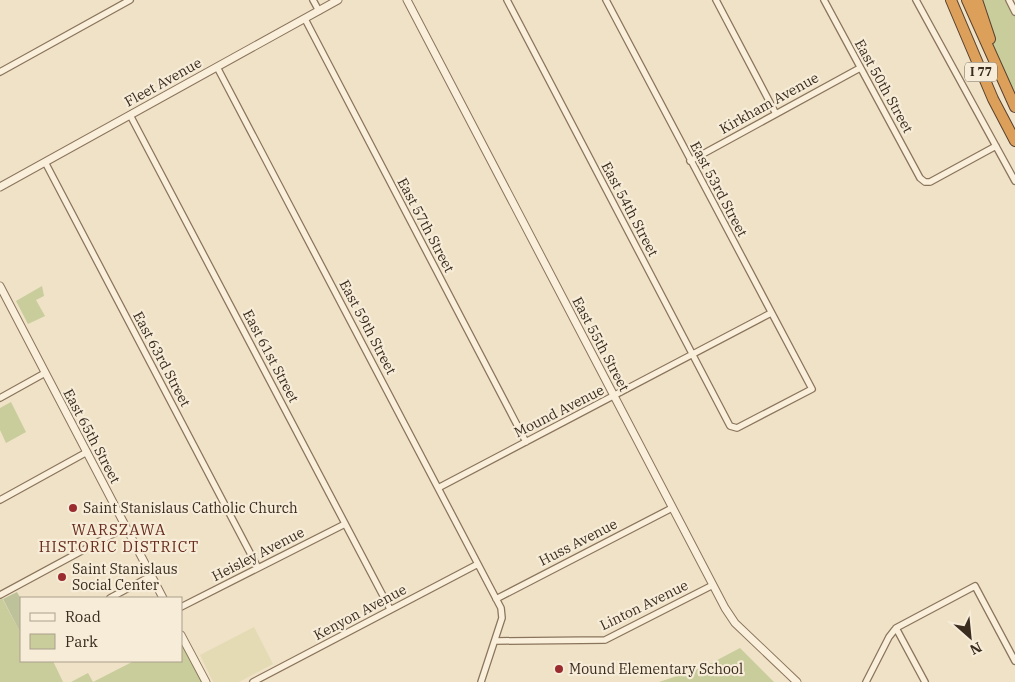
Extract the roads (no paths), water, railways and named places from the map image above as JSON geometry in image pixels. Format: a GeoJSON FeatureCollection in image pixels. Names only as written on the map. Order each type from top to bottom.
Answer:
{"type":"FeatureCollection","features":[{"type":"Feature","properties":{"kind":"highway","name":"I 77"},"geometry":{"type":"LineString","coordinates":[[950,0],[993,99],[1015,141]]}},
{"type":"Feature","properties":{"kind":"highway","name":"I 77"},"geometry":{"type":"LineString","coordinates":[[966,0],[1001,73],[1015,108]]}},
{"type":"Feature","properties":{"kind":"highway"},"geometry":{"type":"LineString","coordinates":[[977,0],[1001,73]]}},
{"type":"Feature","properties":{"kind":"street"},"geometry":{"type":"LineString","coordinates":[[0,72],[130,0]]}},
{"type":"Feature","properties":{"kind":"street"},"geometry":{"type":"LineString","coordinates":[[313,0],[319,11]]}},
{"type":"Feature","properties":{"kind":"street","name":"Fleet Avenue"},"geometry":{"type":"LineString","coordinates":[[0,187],[338,0]]}},
{"type":"Feature","properties":{"kind":"street","name":"East 55th Street"},"geometry":{"type":"LineString","coordinates":[[407,0],[734,623],[794,680]]}},
{"type":"Feature","properties":{"kind":"street","name":"East 54th Street"},"geometry":{"type":"LineString","coordinates":[[507,0],[692,355],[733,428]]}},
{"type":"Feature","properties":{"kind":"street","name":"East 53rd Street"},"geometry":{"type":"LineString","coordinates":[[606,0],[812,389],[733,428]]}},
{"type":"Feature","properties":{"kind":"street"},"geometry":{"type":"LineString","coordinates":[[716,0],[776,114]]}},
{"type":"Feature","properties":{"kind":"street","name":"East 50th Street"},"geometry":{"type":"LineString","coordinates":[[824,0],[920,178],[925,182],[930,182],[996,146]]}},
{"type":"Feature","properties":{"kind":"street"},"geometry":{"type":"LineString","coordinates":[[916,0],[1015,181]]}},
{"type":"Feature","properties":{"kind":"street"},"geometry":{"type":"LineString","coordinates":[[1009,0],[1015,12]]}},
{"type":"Feature","properties":{"kind":"street","name":"East 57th Street"},"geometry":{"type":"LineString","coordinates":[[305,19],[526,442]]}},
{"type":"Feature","properties":{"kind":"street","name":"East 59th Street"},"geometry":{"type":"LineString","coordinates":[[217,66],[501,608],[502,618],[481,682]]}},
{"type":"Feature","properties":{"kind":"street","name":"Kirkham Avenue"},"geometry":{"type":"LineString","coordinates":[[690,161],[860,68]]}},
{"type":"Feature","properties":{"kind":"street","name":"East 61st Street"},"geometry":{"type":"LineString","coordinates":[[130,115],[390,610]]}},
{"type":"Feature","properties":{"kind":"street","name":"East 63rd Street"},"geometry":{"type":"LineString","coordinates":[[45,162],[258,568]]}},
{"type":"Feature","properties":{"kind":"street","name":"East 65th Street"},"geometry":{"type":"LineString","coordinates":[[0,286],[2,295],[162,597]]}},
{"type":"Feature","properties":{"kind":"street","name":"Mound Avenue"},"geometry":{"type":"LineString","coordinates":[[438,488],[771,313]]}},
{"type":"Feature","properties":{"kind":"street"},"geometry":{"type":"LineString","coordinates":[[0,398],[45,373]]}},
{"type":"Feature","properties":{"kind":"street"},"geometry":{"type":"LineString","coordinates":[[0,500],[87,452]]}},
{"type":"Feature","properties":{"kind":"street","name":"Huss Avenue"},"geometry":{"type":"LineString","coordinates":[[496,599],[672,508]]}},
{"type":"Feature","properties":{"kind":"street","name":"Heisley Avenue"},"geometry":{"type":"LineString","coordinates":[[182,606],[345,524]]}},
{"type":"Feature","properties":{"kind":"street"},"geometry":{"type":"LineString","coordinates":[[0,595],[126,527]]}},
{"type":"Feature","properties":{"kind":"street","name":"Kenyon Avenue"},"geometry":{"type":"LineString","coordinates":[[253,682],[478,564]]}},
{"type":"Feature","properties":{"kind":"street"},"geometry":{"type":"LineString","coordinates":[[112,597],[151,576]]}},
{"type":"Feature","properties":{"kind":"street","name":"Linton Avenue"},"geometry":{"type":"LineString","coordinates":[[495,641],[605,640],[713,585]]}},
{"type":"Feature","properties":{"kind":"street"},"geometry":{"type":"LineString","coordinates":[[866,682],[889,637],[896,628],[975,586],[1015,660]]}},
{"type":"Feature","properties":{"kind":"street"},"geometry":{"type":"LineString","coordinates":[[896,628],[925,682]]}},
{"type":"Feature","properties":{"kind":"street"},"geometry":{"type":"LineString","coordinates":[[182,637],[206,682]]}},
{"type":"Feature","properties":{"kind":"place","name":"Saint Stanislaus Catholic Church"},"geometry":{"type":"Point","coordinates":[73,508]}},
{"type":"Feature","properties":{"kind":"place","name":"Saint Stanislaus Social Center"},"geometry":{"type":"Point","coordinates":[62,577]}},
{"type":"Feature","properties":{"kind":"place","name":"Mound Elementary School"},"geometry":{"type":"Point","coordinates":[559,669]}},
{"type":"Feature","properties":{"kind":"district","name":"WARSZAWA HISTORIC DISTRICT"},"geometry":{"type":"Point","coordinates":[119,538]}}]}
